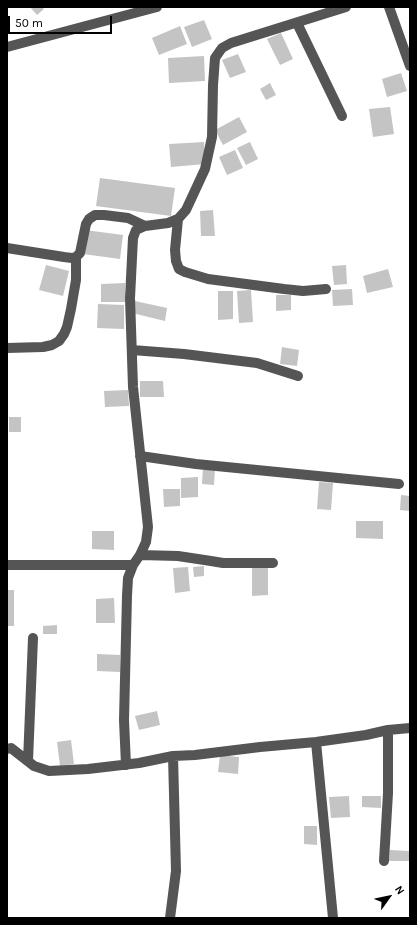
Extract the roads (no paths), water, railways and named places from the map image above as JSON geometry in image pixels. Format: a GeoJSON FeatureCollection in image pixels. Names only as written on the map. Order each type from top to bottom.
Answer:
{"type":"FeatureCollection","features":[{"type":"Feature","properties":{"kind":"street"},"geometry":{"type":"LineString","coordinates":[[7,47],[157,7]]}},
{"type":"Feature","properties":{"kind":"street"},"geometry":{"type":"LineString","coordinates":[[126,765],[124,720],[128,578],[146,542],[148,527],[132,387],[130,298],[133,238],[136,230],[145,226],[168,223],[178,219],[186,210],[205,169],[212,137],[215,58],[222,48],[231,43],[346,7]]}},
{"type":"Feature","properties":{"kind":"street"},"geometry":{"type":"LineString","coordinates":[[389,7],[410,66]]}},
{"type":"Feature","properties":{"kind":"street"},"geometry":{"type":"LineString","coordinates":[[297,23],[342,116]]}},
{"type":"Feature","properties":{"kind":"street"},"geometry":{"type":"LineString","coordinates":[[7,248],[72,258],[80,253],[86,224],[89,218],[95,215],[104,214],[128,218],[145,226]]}},
{"type":"Feature","properties":{"kind":"street"},"geometry":{"type":"LineString","coordinates":[[178,219],[175,250],[176,261],[179,269],[185,272],[208,279],[277,288],[303,291],[326,289]]}},
{"type":"Feature","properties":{"kind":"street"},"geometry":{"type":"LineString","coordinates":[[7,348],[43,347],[52,345],[59,341],[67,327],[71,309],[76,280],[76,256]]}},
{"type":"Feature","properties":{"kind":"street"},"geometry":{"type":"LineString","coordinates":[[132,350],[184,354],[257,363],[298,376]]}},
{"type":"Feature","properties":{"kind":"street"},"geometry":{"type":"LineString","coordinates":[[140,456],[196,464],[399,484]]}},
{"type":"Feature","properties":{"kind":"street"},"geometry":{"type":"LineString","coordinates":[[140,555],[178,556],[211,562],[273,563]]}},
{"type":"Feature","properties":{"kind":"street"},"geometry":{"type":"LineString","coordinates":[[7,565],[133,566]]}},
{"type":"Feature","properties":{"kind":"street"},"geometry":{"type":"LineString","coordinates":[[28,761],[33,638]]}},
{"type":"Feature","properties":{"kind":"street"},"geometry":{"type":"LineString","coordinates":[[7,749],[11,748],[34,766],[49,771],[88,769],[126,765],[173,756],[316,742],[366,735],[388,730],[410,728]]}},
{"type":"Feature","properties":{"kind":"street"},"geometry":{"type":"LineString","coordinates":[[384,860],[388,793],[388,730]]}},
{"type":"Feature","properties":{"kind":"street"},"geometry":{"type":"LineString","coordinates":[[316,742],[333,918]]}},
{"type":"Feature","properties":{"kind":"street"},"geometry":{"type":"LineString","coordinates":[[170,918],[176,871],[173,756]]}}]}
